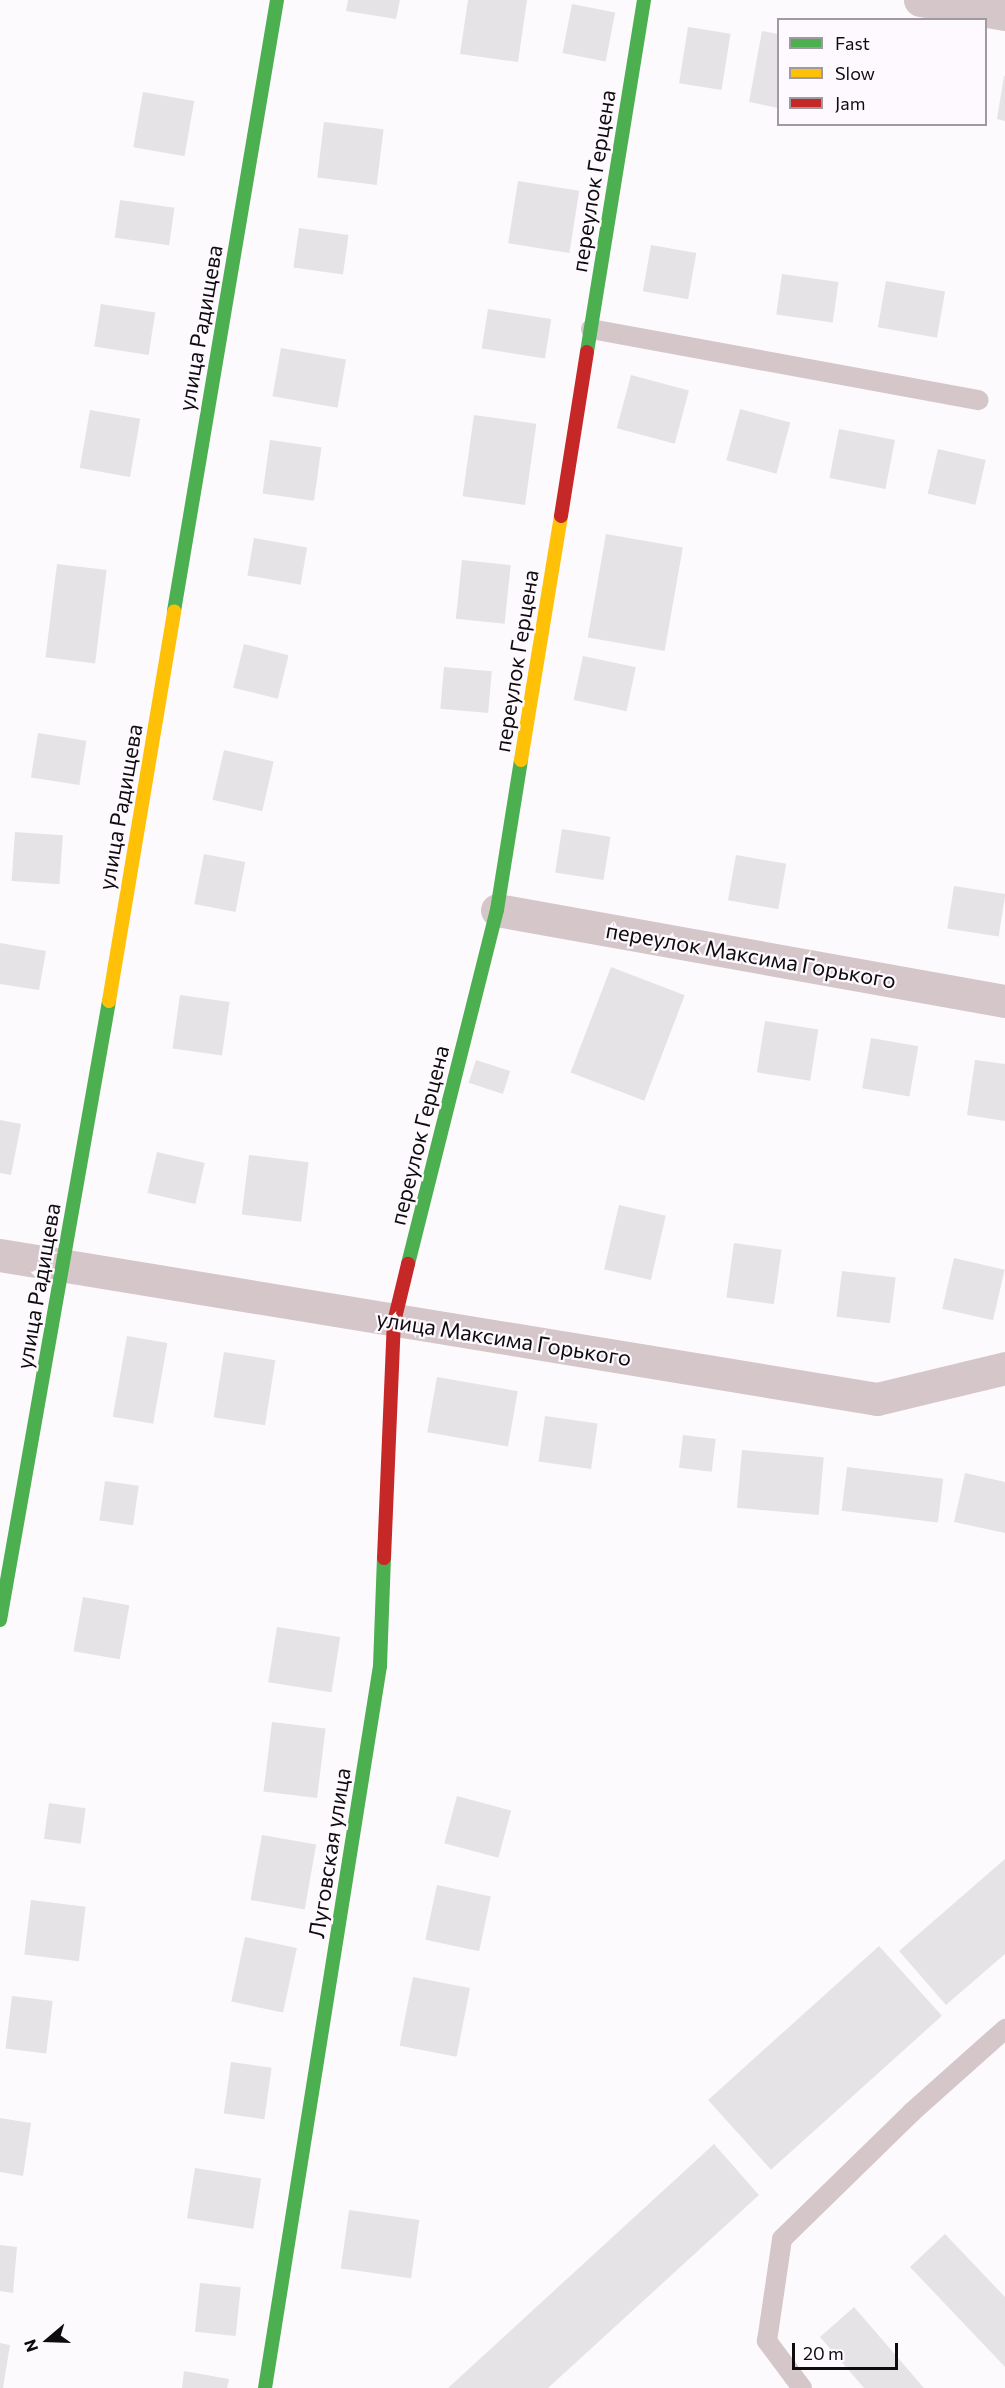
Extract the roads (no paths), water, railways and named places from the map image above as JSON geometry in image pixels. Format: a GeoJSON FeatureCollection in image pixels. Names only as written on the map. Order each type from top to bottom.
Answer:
{"type":"FeatureCollection","features":[{"type":"Feature","properties":{"kind":"street","name":"улица Радищева"},"geometry":{"type":"LineString","coordinates":[[0,1620],[64,1266],[277,0]]}},
{"type":"Feature","properties":{"kind":"street","name":"переулок Герцена"},"geometry":{"type":"LineString","coordinates":[[394,1322],[497,909],[644,0]]}},
{"type":"Feature","properties":{"kind":"street"},"geometry":{"type":"LineString","coordinates":[[920,0],[1005,14]]}},
{"type":"Feature","properties":{"kind":"street","name":"переулок Максима Горького"},"geometry":{"type":"LineString","coordinates":[[497,909],[1005,1001]]}},
{"type":"Feature","properties":{"kind":"street","name":"улица Максима Горького"},"geometry":{"type":"LineString","coordinates":[[0,1255],[394,1322],[877,1399],[1005,1368]]}},
{"type":"Feature","properties":{"kind":"street","name":"Луговская улица"},"geometry":{"type":"LineString","coordinates":[[265,2388],[380,1666],[394,1322]]}},
{"type":"Feature","properties":{"kind":"lane"},"geometry":{"type":"LineString","coordinates":[[591,329],[979,400]]}},
{"type":"Feature","properties":{"kind":"lane"},"geometry":{"type":"LineString","coordinates":[[802,2388],[767,2341],[782,2239],[912,2112],[1005,2029]]}}]}
